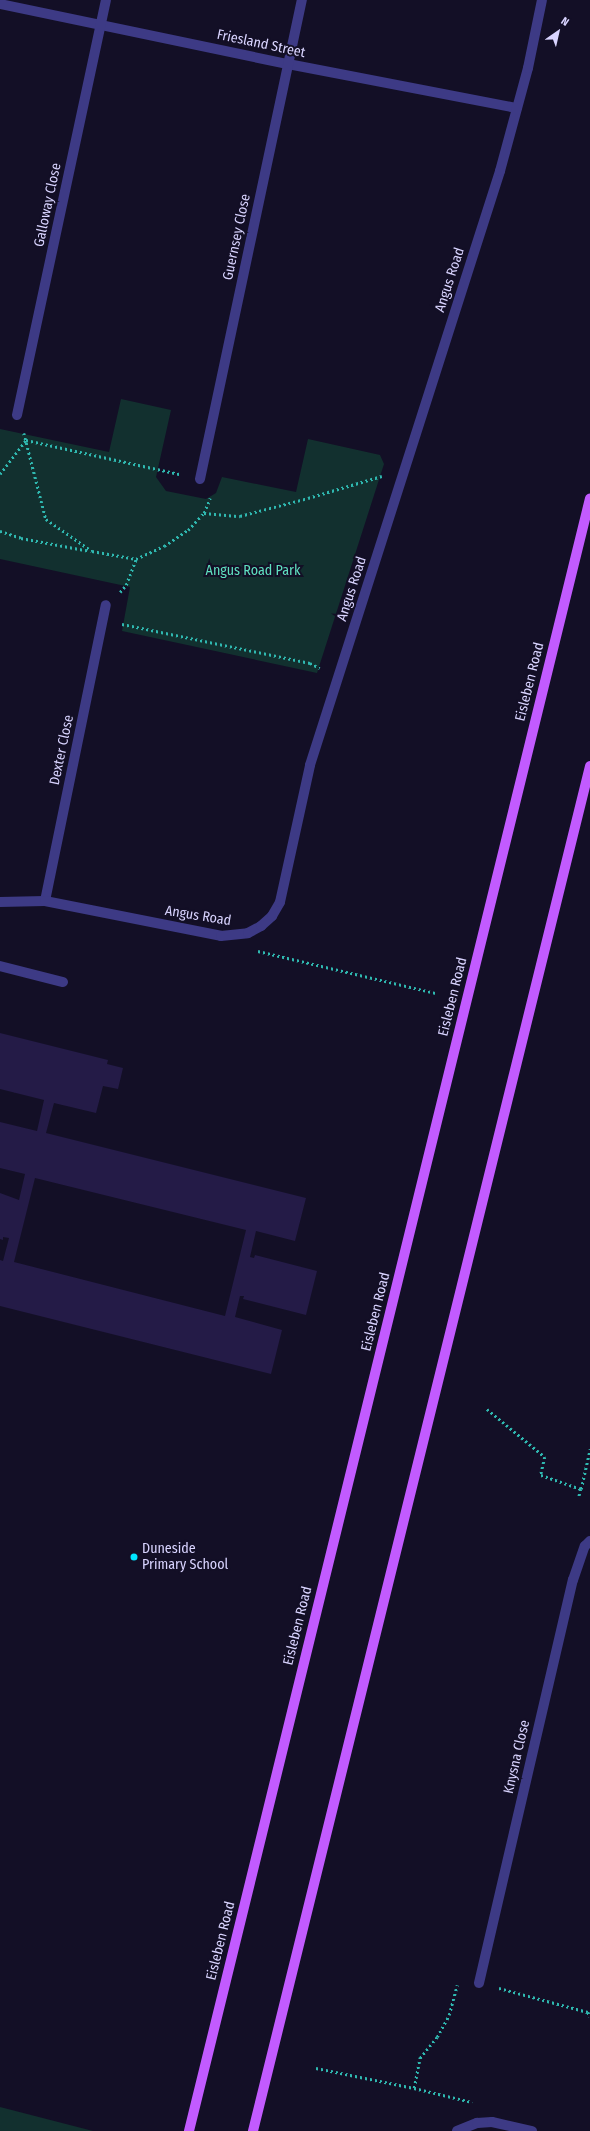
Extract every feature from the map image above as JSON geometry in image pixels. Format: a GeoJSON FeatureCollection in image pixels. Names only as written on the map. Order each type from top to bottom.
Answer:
{"type":"FeatureCollection","features":[{"type":"Feature","properties":{"kind":"main road","name":"Eisleben Road"},"geometry":{"type":"LineString","coordinates":[[189,2131],[590,499]]}},
{"type":"Feature","properties":{"kind":"main road"},"geometry":{"type":"LineString","coordinates":[[253,2131],[590,766]]}},
{"type":"Feature","properties":{"kind":"street","name":"Galloway Close"},"geometry":{"type":"LineString","coordinates":[[17,415],[106,0]]}},
{"type":"Feature","properties":{"kind":"street","name":"Guernsey Close"},"geometry":{"type":"LineString","coordinates":[[200,479],[302,0]]}},
{"type":"Feature","properties":{"kind":"street","name":"Angus Road"},"geometry":{"type":"LineString","coordinates":[[0,902],[45,901],[221,936],[248,933],[261,926],[272,916],[280,902],[310,765],[500,171],[517,108],[542,0]]}},
{"type":"Feature","properties":{"kind":"street","name":"Friesland Street"},"geometry":{"type":"LineString","coordinates":[[0,4],[288,64],[517,108]]}},
{"type":"Feature","properties":{"kind":"street","name":"Dexter Close"},"geometry":{"type":"LineString","coordinates":[[45,901],[106,605]]}},
{"type":"Feature","properties":{"kind":"street"},"geometry":{"type":"LineString","coordinates":[[0,966],[64,982]]}},
{"type":"Feature","properties":{"kind":"street","name":"Knysna Close"},"geometry":{"type":"LineString","coordinates":[[479,1983],[573,1580],[584,1546],[590,1541]]}},
{"type":"Feature","properties":{"kind":"street"},"geometry":{"type":"LineString","coordinates":[[457,2131],[477,2123],[492,2122],[532,2131]]}},
{"type":"Feature","properties":{"kind":"path"},"geometry":{"type":"LineString","coordinates":[[17,415],[26,440],[46,519],[92,551]]}},
{"type":"Feature","properties":{"kind":"path"},"geometry":{"type":"LineString","coordinates":[[0,531],[21,538],[136,559],[164,546],[182,534],[204,513],[211,496],[200,479],[26,440]]}},
{"type":"Feature","properties":{"kind":"path"},"geometry":{"type":"LineString","coordinates":[[0,474],[26,440]]}},
{"type":"Feature","properties":{"kind":"path"},"geometry":{"type":"LineString","coordinates":[[204,513],[240,516],[308,498],[379,476],[401,481]]}},
{"type":"Feature","properties":{"kind":"path"},"geometry":{"type":"LineString","coordinates":[[106,605],[126,585],[136,559]]}},
{"type":"Feature","properties":{"kind":"path"},"geometry":{"type":"LineString","coordinates":[[103,620],[310,663],[339,677]]}},
{"type":"Feature","properties":{"kind":"path"},"geometry":{"type":"LineString","coordinates":[[258,952],[436,993]]}},
{"type":"Feature","properties":{"kind":"path"},"geometry":{"type":"LineString","coordinates":[[487,1409],[545,1457],[541,1475],[581,1489]]}},
{"type":"Feature","properties":{"kind":"path"},"geometry":{"type":"LineString","coordinates":[[579,1497],[590,1449]]}},
{"type":"Feature","properties":{"kind":"path"},"geometry":{"type":"LineString","coordinates":[[414,2088],[420,2058],[438,2037],[448,2015],[460,1977]]}},
{"type":"Feature","properties":{"kind":"path"},"geometry":{"type":"LineString","coordinates":[[479,1983],[588,2012],[590,2017]]}},
{"type":"Feature","properties":{"kind":"path"},"geometry":{"type":"LineString","coordinates":[[316,2068],[414,2088],[495,2108],[492,2122]]}},
{"type":"Feature","properties":{"kind":"green space","name":"Angus Road Park"},"geometry":{"type":"Polygon","coordinates":[[[121,399],[171,410],[156,477],[166,491],[206,499],[216,493],[222,477],[296,492],[308,439],[380,455],[384,464],[317,673],[122,631],[130,587],[0,559],[0,429],[109,452],[121,399]]]}},
{"type":"Feature","properties":{"kind":"green space"},"geometry":{"type":"Polygon","coordinates":[[[0,2107],[93,2131],[0,2131],[0,2107]]]}},
{"type":"Feature","properties":{"kind":"building"},"geometry":{"type":"Polygon","coordinates":[[[0,1033],[108,1060],[107,1064],[123,1068],[118,1089],[103,1086],[96,1113],[54,1103],[46,1133],[306,1198],[295,1241],[256,1231],[250,1257],[254,1258],[255,1255],[317,1271],[306,1315],[243,1299],[244,1296],[240,1296],[235,1317],[282,1330],[271,1374],[0,1306],[0,1260],[3,1261],[9,1238],[3,1237],[3,1240],[0,1239],[0,1193],[19,1200],[25,1174],[0,1168],[0,1122],[37,1131],[44,1100],[0,1089],[0,1033]],[[35,1178],[14,1262],[225,1316],[246,1230],[35,1178]]]}},
{"type":"Feature","properties":{"kind":"place","name":"Duneside Primary School"},"geometry":{"type":"Point","coordinates":[134,1557]}}]}
